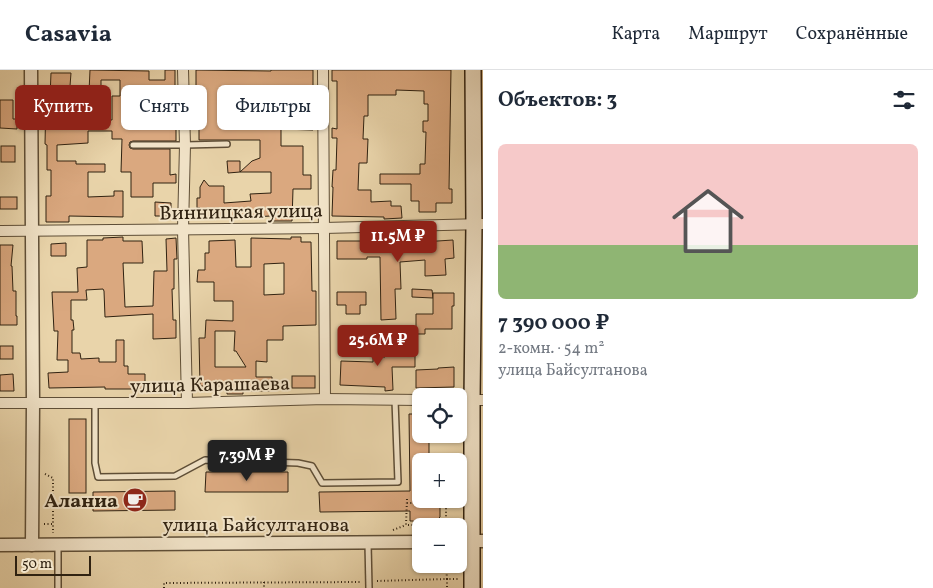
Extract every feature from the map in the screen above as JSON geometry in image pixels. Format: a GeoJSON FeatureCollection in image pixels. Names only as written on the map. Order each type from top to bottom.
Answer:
{"type":"FeatureCollection","features":[{"type":"Feature","properties":{"kind":"main road"},"geometry":{"type":"LineString","coordinates":[[467,584],[471,541],[471,400],[478,224],[473,70]]}},
{"type":"Feature","properties":{"kind":"street"},"geometry":{"type":"LineString","coordinates":[[30,70],[32,545]]}},
{"type":"Feature","properties":{"kind":"street"},"geometry":{"type":"LineString","coordinates":[[184,70],[183,229],[187,402]]}},
{"type":"Feature","properties":{"kind":"street"},"geometry":{"type":"LineString","coordinates":[[323,70],[324,399]]}},
{"type":"Feature","properties":{"kind":"street","name":"Винницкая улица"},"geometry":{"type":"LineString","coordinates":[[0,231],[324,228],[478,224]]}},
{"type":"Feature","properties":{"kind":"street","name":"улица Карашаева"},"geometry":{"type":"LineString","coordinates":[[0,403],[324,399],[412,400]]}},
{"type":"Feature","properties":{"kind":"street","name":"улица Байсултанова"},"geometry":{"type":"LineString","coordinates":[[0,545],[32,545],[55,539],[412,542]]}},
{"type":"Feature","properties":{"kind":"lane"},"geometry":{"type":"LineString","coordinates":[[133,145],[185,146],[227,144]]}},
{"type":"Feature","properties":{"kind":"lane"},"geometry":{"type":"LineString","coordinates":[[96,403],[96,463],[98,477],[175,476],[205,460],[280,462],[312,466],[322,484],[398,482],[395,400]]}},
{"type":"Feature","properties":{"kind":"lane"},"geometry":{"type":"LineString","coordinates":[[55,539],[58,588]]}},
{"type":"Feature","properties":{"kind":"lane"},"geometry":{"type":"LineString","coordinates":[[368,543],[369,588]]}},
{"type":"Feature","properties":{"kind":"path"},"geometry":{"type":"LineString","coordinates":[[44,474],[53,478],[53,524],[55,539]]}},
{"type":"Feature","properties":{"kind":"path"},"geometry":{"type":"LineString","coordinates":[[406,499],[406,525]]}},
{"type":"Feature","properties":{"kind":"path"},"geometry":{"type":"LineString","coordinates":[[407,503],[446,502],[446,518]]}},
{"type":"Feature","properties":{"kind":"path"},"geometry":{"type":"LineString","coordinates":[[41,524],[53,524]]}},
{"type":"Feature","properties":{"kind":"path"},"geometry":{"type":"LineString","coordinates":[[393,530],[406,525],[412,525]]}},
{"type":"Feature","properties":{"kind":"path"},"geometry":{"type":"LineString","coordinates":[[447,573],[447,588]]}},
{"type":"Feature","properties":{"kind":"path"},"geometry":{"type":"LineString","coordinates":[[164,588],[164,583],[447,580],[467,584]]}},
{"type":"Feature","properties":{"kind":"path"},"geometry":{"type":"LineString","coordinates":[[264,582],[264,588]]}},
{"type":"Feature","properties":{"kind":"building"},"geometry":{"type":"Polygon","coordinates":[[[90,70],[149,71],[149,80],[165,80],[165,70],[175,70],[175,85],[121,85],[121,130],[176,130],[176,141],[133,141],[129,145],[133,149],[170,149],[170,175],[176,174],[176,183],[153,183],[153,197],[131,197],[131,172],[121,172],[122,139],[112,139],[112,131],[88,131],[88,143],[57,145],[57,161],[76,161],[76,164],[105,164],[105,172],[88,172],[88,197],[114,196],[114,191],[123,191],[123,217],[69,216],[69,222],[46,222],[46,196],[51,196],[51,170],[47,170],[45,130],[111,130],[112,96],[120,96],[120,80],[101,80],[101,85],[89,85],[90,70]]]}},
{"type":"Feature","properties":{"kind":"building"},"geometry":{"type":"Polygon","coordinates":[[[196,70],[313,70],[313,85],[217,85],[217,130],[281,130],[281,146],[303,146],[303,175],[311,175],[311,189],[293,189],[292,221],[271,221],[271,216],[200,216],[200,208],[197,208],[197,198],[200,198],[200,187],[204,180],[209,186],[224,186],[224,203],[251,201],[250,194],[271,193],[271,172],[240,172],[252,161],[260,158],[260,140],[199,140],[199,130],[207,130],[207,85],[196,85],[196,70]]]}},
{"type":"Feature","properties":{"kind":"building"},"geometry":{"type":"Polygon","coordinates":[[[332,70],[451,70],[449,189],[452,189],[452,203],[436,203],[436,212],[419,212],[419,201],[411,201],[411,184],[380,184],[380,174],[420,174],[420,164],[425,164],[426,132],[423,132],[423,121],[428,121],[428,104],[424,104],[424,91],[396,90],[396,95],[368,95],[368,116],[364,116],[363,139],[368,139],[367,163],[359,163],[358,190],[371,190],[371,202],[391,201],[391,206],[401,206],[402,218],[384,219],[384,217],[332,216],[333,170],[336,170],[337,138],[332,138],[332,128],[337,129],[337,81],[332,81],[332,70]]]}},
{"type":"Feature","properties":{"kind":"building"},"geometry":{"type":"Polygon","coordinates":[[[51,73],[71,73],[70,85],[50,85],[51,73]]]}},
{"type":"Feature","properties":{"kind":"building"},"geometry":{"type":"Polygon","coordinates":[[[0,100],[13,100],[15,129],[0,128],[0,100]]]}},
{"type":"Feature","properties":{"kind":"building"},"geometry":{"type":"Polygon","coordinates":[[[1,146],[15,146],[15,162],[1,162],[1,146]]]}},
{"type":"Feature","properties":{"kind":"building"},"geometry":{"type":"Polygon","coordinates":[[[227,161],[240,161],[240,172],[228,173],[227,161]]]}},
{"type":"Feature","properties":{"kind":"building"},"geometry":{"type":"Polygon","coordinates":[[[0,197],[17,197],[17,209],[0,209],[0,197]]]}},
{"type":"Feature","properties":{"kind":"building"},"geometry":{"type":"Polygon","coordinates":[[[155,202],[171,203],[171,216],[155,216],[155,202]]]}},
{"type":"Feature","properties":{"kind":"building"},"geometry":{"type":"Polygon","coordinates":[[[417,236],[417,239],[422,238],[422,242],[453,240],[454,258],[445,259],[446,275],[425,276],[425,260],[400,262],[401,289],[395,289],[396,319],[381,320],[380,257],[337,259],[337,241],[376,241],[376,244],[408,242],[408,237],[417,236]]]}},
{"type":"Feature","properties":{"kind":"building"},"geometry":{"type":"Polygon","coordinates":[[[123,237],[123,241],[142,241],[143,263],[123,263],[125,307],[153,306],[154,271],[167,271],[166,239],[176,238],[177,259],[174,259],[174,289],[172,289],[173,320],[176,320],[176,338],[153,339],[153,314],[105,317],[103,289],[86,290],[87,300],[71,300],[71,320],[73,320],[74,330],[72,330],[72,353],[80,353],[81,359],[99,358],[99,362],[116,362],[116,340],[124,340],[124,366],[128,366],[128,374],[145,374],[145,389],[105,389],[105,387],[49,388],[48,373],[68,372],[68,360],[57,360],[58,331],[54,331],[52,292],[78,292],[77,268],[87,267],[87,240],[123,237]]]}},
{"type":"Feature","properties":{"kind":"building"},"geometry":{"type":"Polygon","coordinates":[[[291,237],[301,237],[301,242],[311,242],[312,291],[316,291],[316,325],[283,326],[283,340],[267,340],[267,362],[256,361],[256,377],[272,377],[272,391],[243,391],[243,394],[227,394],[227,386],[200,386],[199,338],[205,338],[206,320],[233,321],[233,301],[214,301],[214,282],[197,282],[198,270],[205,270],[205,253],[209,253],[209,241],[235,240],[236,267],[251,267],[251,238],[291,239],[291,237]],[[284,263],[264,264],[264,295],[284,294],[284,263]],[[215,331],[215,367],[246,367],[236,351],[234,351],[235,331],[215,331]]]}},
{"type":"Feature","properties":{"kind":"building"},"geometry":{"type":"Polygon","coordinates":[[[66,243],[66,256],[51,256],[51,244],[66,243]]]}},
{"type":"Feature","properties":{"kind":"building"},"geometry":{"type":"Polygon","coordinates":[[[0,245],[13,245],[11,266],[13,291],[16,291],[17,325],[0,325],[0,245]]]}},
{"type":"Feature","properties":{"kind":"building"},"geometry":{"type":"Polygon","coordinates":[[[412,289],[432,290],[433,298],[412,297],[412,289]]]}},
{"type":"Feature","properties":{"kind":"building"},"geometry":{"type":"Polygon","coordinates":[[[337,292],[366,292],[366,305],[360,305],[360,314],[346,314],[346,305],[337,305],[337,292]]]}},
{"type":"Feature","properties":{"kind":"building"},"geometry":{"type":"Polygon","coordinates":[[[433,293],[454,293],[452,329],[425,329],[425,334],[416,334],[416,314],[433,314],[433,293]]]}},
{"type":"Feature","properties":{"kind":"building"},"geometry":{"type":"Polygon","coordinates":[[[385,338],[407,338],[407,354],[415,354],[415,367],[392,367],[393,390],[385,391],[385,387],[340,385],[341,361],[373,362],[373,356],[385,357],[385,338]]]}},
{"type":"Feature","properties":{"kind":"building"},"geometry":{"type":"Polygon","coordinates":[[[0,346],[13,346],[13,359],[0,359],[0,346]]]}},
{"type":"Feature","properties":{"kind":"building"},"geometry":{"type":"Polygon","coordinates":[[[454,367],[454,387],[416,388],[416,370],[454,367]]]}},
{"type":"Feature","properties":{"kind":"building"},"geometry":{"type":"Polygon","coordinates":[[[13,374],[14,391],[0,391],[0,375],[13,374]]]}},
{"type":"Feature","properties":{"kind":"building"},"geometry":{"type":"Polygon","coordinates":[[[292,376],[315,376],[315,388],[292,388],[292,376]]]}},
{"type":"Feature","properties":{"kind":"building"},"geometry":{"type":"Polygon","coordinates":[[[409,414],[412,414],[412,443],[429,443],[429,453],[412,453],[412,508],[440,508],[440,517],[412,518],[412,521],[410,521],[410,511],[320,512],[319,492],[410,491],[409,414]]]}},
{"type":"Feature","properties":{"kind":"building"},"geometry":{"type":"Polygon","coordinates":[[[69,419],[86,419],[86,493],[69,493],[69,419]]]}},
{"type":"Feature","properties":{"kind":"building"},"geometry":{"type":"Polygon","coordinates":[[[206,472],[288,472],[288,492],[205,492],[206,472]]]}},
{"type":"Feature","properties":{"kind":"building"},"geometry":{"type":"Polygon","coordinates":[[[175,491],[175,510],[93,511],[93,492],[175,491]]]}},
{"type":"Feature","properties":{"kind":"place","name":"Аланиа"},"geometry":{"type":"Point","coordinates":[135,500]}}]}
